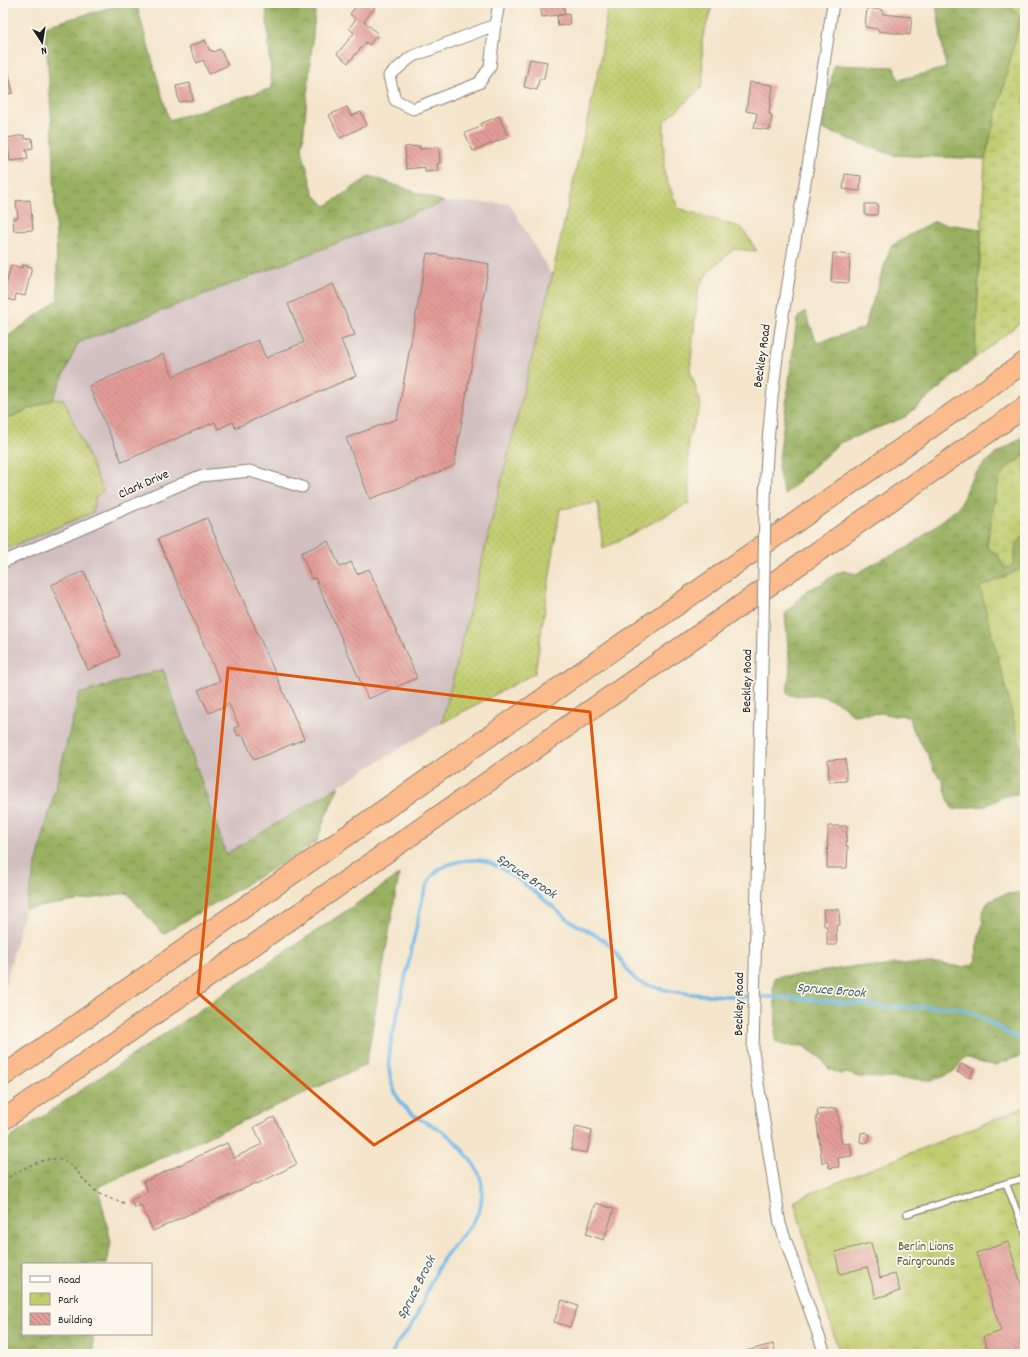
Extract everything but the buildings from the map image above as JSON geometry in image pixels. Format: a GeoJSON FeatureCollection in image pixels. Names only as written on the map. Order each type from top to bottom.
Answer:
{"type":"FeatureCollection","features":[{"type":"Feature","properties":{"kind":"highway"},"geometry":{"type":"LineString","coordinates":[[3,1076],[1025,362]]}},
{"type":"Feature","properties":{"kind":"highway"},"geometry":{"type":"LineString","coordinates":[[3,1120],[1025,406]]}},
{"type":"Feature","properties":{"kind":"street"},"geometry":{"type":"LineString","coordinates":[[495,25],[411,57],[389,76],[396,100],[413,108],[479,83],[490,67],[499,3]]}},
{"type":"Feature","properties":{"kind":"street","name":"Beckley Road"},"geometry":{"type":"LineString","coordinates":[[825,1354],[780,1224],[753,1051],[765,503],[768,438],[777,349],[812,145],[833,3]]}},
{"type":"Feature","properties":{"kind":"street","name":"Clark Drive"},"geometry":{"type":"LineString","coordinates":[[3,562],[200,476],[250,472],[302,487]]}},
{"type":"Feature","properties":{"kind":"lane"},"geometry":{"type":"LineString","coordinates":[[907,1214],[1025,1178]]}},
{"type":"Feature","properties":{"kind":"lane"},"geometry":{"type":"LineString","coordinates":[[1006,1183],[1023,1219],[1025,1232]]}},
{"type":"Feature","properties":{"kind":"path"},"geometry":{"type":"LineString","coordinates":[[3,1180],[32,1164],[45,1160],[63,1159],[69,1163],[92,1188],[104,1196],[124,1203]]}},
{"type":"Feature","properties":{"kind":"highlighted area"},"geometry":{"type":"Polygon","coordinates":[[[228,668],[590,712],[616,998],[374,1145],[198,993],[228,668]]]}},
{"type":"Feature","properties":{"kind":"shaded area"},"geometry":{"type":"Polygon","coordinates":[[[444,202],[509,203],[552,276],[442,723],[226,854],[163,670],[79,694],[3,994],[3,420],[53,399],[78,343],[444,202]]]}},
{"type":"Feature","properties":{"kind":"green space"},"geometry":{"type":"Polygon","coordinates":[[[127,3],[136,3],[169,120],[272,88],[266,3],[316,3],[302,150],[314,195],[326,206],[370,176],[444,202],[78,343],[53,399],[3,420],[3,344],[7,337],[58,300],[53,140],[45,26],[127,3]]]}},
{"type":"Feature","properties":{"kind":"green space"},"geometry":{"type":"Polygon","coordinates":[[[608,3],[713,3],[702,40],[703,86],[664,122],[664,172],[678,208],[742,228],[757,251],[734,249],[708,272],[698,289],[690,370],[701,405],[688,439],[689,503],[603,549],[598,503],[560,509],[535,673],[442,723],[552,276],[600,64],[608,3]]]}},
{"type":"Feature","properties":{"kind":"green space"},"geometry":{"type":"Polygon","coordinates":[[[936,3],[1006,3],[1021,17],[985,159],[892,155],[822,129],[834,65],[894,67],[899,80],[946,68],[936,3]]]}},
{"type":"Feature","properties":{"kind":"green space"},"geometry":{"type":"Polygon","coordinates":[[[1006,3],[1025,3],[1025,319],[975,358],[985,159],[1021,17],[1006,3]]]}},
{"type":"Feature","properties":{"kind":"green space"},"geometry":{"type":"Polygon","coordinates":[[[933,222],[981,229],[975,358],[905,417],[839,443],[784,495],[778,467],[797,319],[805,311],[817,343],[864,328],[891,246],[933,222]]]}},
{"type":"Feature","properties":{"kind":"green space"},"geometry":{"type":"Polygon","coordinates":[[[53,399],[64,400],[103,491],[95,497],[93,512],[3,550],[3,420],[53,399]]]}},
{"type":"Feature","properties":{"kind":"green space"},"geometry":{"type":"Polygon","coordinates":[[[1025,435],[1025,455],[993,515],[988,535],[987,547],[997,554],[1005,568],[1014,561],[1016,545],[1025,534],[1025,793],[1005,796],[985,806],[954,810],[950,805],[942,779],[934,771],[928,755],[913,730],[910,718],[902,715],[894,716],[882,713],[854,715],[841,704],[824,697],[816,695],[790,695],[787,692],[790,668],[785,614],[807,590],[821,584],[837,573],[844,571],[856,574],[909,547],[958,508],[969,483],[988,460],[1025,435]]]}},
{"type":"Feature","properties":{"kind":"green space"},"geometry":{"type":"Polygon","coordinates":[[[1025,455],[1025,534],[1016,545],[1013,565],[1005,568],[997,554],[987,547],[988,535],[1001,477],[1006,469],[1025,455]]]}},
{"type":"Feature","properties":{"kind":"green space"},"geometry":{"type":"Polygon","coordinates":[[[1025,568],[1025,764],[980,587],[1025,568]]]}},
{"type":"Feature","properties":{"kind":"green space"},"geometry":{"type":"Polygon","coordinates":[[[163,669],[226,854],[339,786],[324,820],[317,842],[163,934],[127,893],[25,909],[79,694],[163,669]]]}},
{"type":"Feature","properties":{"kind":"green space"},"geometry":{"type":"Polygon","coordinates":[[[399,875],[366,1065],[98,1187],[111,1242],[107,1263],[22,1263],[22,1335],[93,1335],[93,1354],[3,1354],[3,1143],[399,875]]]}},
{"type":"Feature","properties":{"kind":"green space"},"geometry":{"type":"Polygon","coordinates":[[[1025,892],[1025,1055],[999,1063],[996,1066],[969,1058],[964,1058],[954,1071],[943,1077],[931,1080],[859,1077],[847,1073],[839,1074],[828,1068],[821,1058],[804,1046],[782,1045],[775,1041],[776,1015],[773,987],[775,977],[795,976],[857,966],[879,967],[895,964],[941,964],[963,967],[971,965],[977,960],[977,946],[983,924],[985,907],[992,899],[997,897],[1025,892]]]}},
{"type":"Feature","properties":{"kind":"green space","name":"Berlin Lions Fairgrounds"},"geometry":{"type":"Polygon","coordinates":[[[1025,1107],[1025,1354],[840,1354],[810,1260],[794,1200],[1025,1107]]]}},
{"type":"Feature","properties":{"kind":"waterway","name":"Spruce Brook"},"geometry":{"type":"LineString","coordinates":[[392,1354],[395,1347],[411,1327],[438,1268],[447,1254],[470,1226],[481,1204],[481,1180],[471,1160],[455,1141],[444,1132],[418,1118],[407,1110],[396,1095],[390,1077],[390,1048],[423,896],[433,875],[447,865],[463,861],[480,860],[490,863],[513,876],[569,920],[605,941],[613,949],[635,979],[651,986],[671,991],[709,995],[787,998],[887,1007],[955,1008],[977,1015],[1011,1035],[1025,1040]]}}]}
